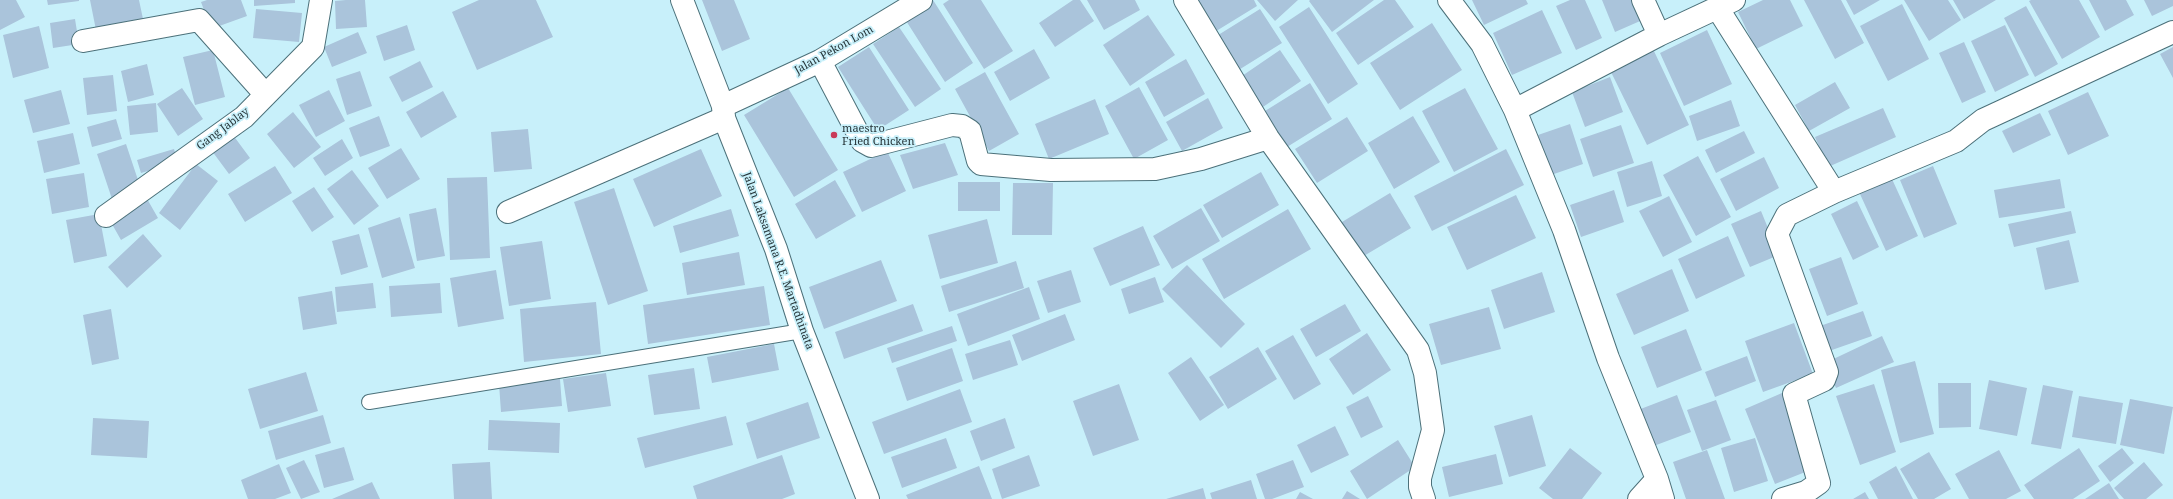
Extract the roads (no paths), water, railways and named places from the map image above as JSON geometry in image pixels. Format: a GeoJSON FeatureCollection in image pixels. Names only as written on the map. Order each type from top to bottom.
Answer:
{"type":"FeatureCollection","features":[{"type":"Feature","properties":{"kind":"street","name":"Gang Jablay"},"geometry":{"type":"LineString","coordinates":[[106,216],[244,117],[313,46],[321,0]]}},
{"type":"Feature","properties":{"kind":"street","name":"Jalan Laksamana R.E. Martadhinata"},"geometry":{"type":"LineString","coordinates":[[682,0],[776,250],[802,331],[868,499]]}},
{"type":"Feature","properties":{"kind":"street","name":"Jalan Pekon Lom"},"geometry":{"type":"LineString","coordinates":[[508,212],[723,112],[820,61],[921,0]]}},
{"type":"Feature","properties":{"kind":"street"},"geometry":{"type":"LineString","coordinates":[[1185,0],[1268,138],[1418,350],[1425,372],[1433,430],[1420,478],[1420,487],[1424,499]]}},
{"type":"Feature","properties":{"kind":"street"},"geometry":{"type":"LineString","coordinates":[[1449,0],[1482,44],[1515,110],[1564,230],[1608,358],[1660,489],[1639,499]]}},
{"type":"Feature","properties":{"kind":"street"},"geometry":{"type":"LineString","coordinates":[[1643,0],[1660,35]]}},
{"type":"Feature","properties":{"kind":"street"},"geometry":{"type":"LineString","coordinates":[[1515,110],[1660,35],[1726,5],[1746,52],[1834,192]]}},
{"type":"Feature","properties":{"kind":"street"},"geometry":{"type":"LineString","coordinates":[[84,41],[199,20],[265,94]]}},
{"type":"Feature","properties":{"kind":"street"},"geometry":{"type":"LineString","coordinates":[[1783,499],[1808,496],[1819,483],[1794,394],[1824,380],[1827,372],[1777,234],[1787,215],[1834,192],[1956,141],[1974,126],[2173,32]]}},
{"type":"Feature","properties":{"kind":"street"},"geometry":{"type":"LineString","coordinates":[[820,61],[862,141],[871,146],[952,125],[962,126],[970,131],[978,161],[981,164],[1051,170],[1155,169],[1201,159],[1268,138]]}},
{"type":"Feature","properties":{"kind":"lane"},"geometry":{"type":"LineString","coordinates":[[369,402],[802,331]]}},
{"type":"Feature","properties":{"kind":"place","name":"maestro Fried Chicken"},"geometry":{"type":"Point","coordinates":[834,135]}}]}
